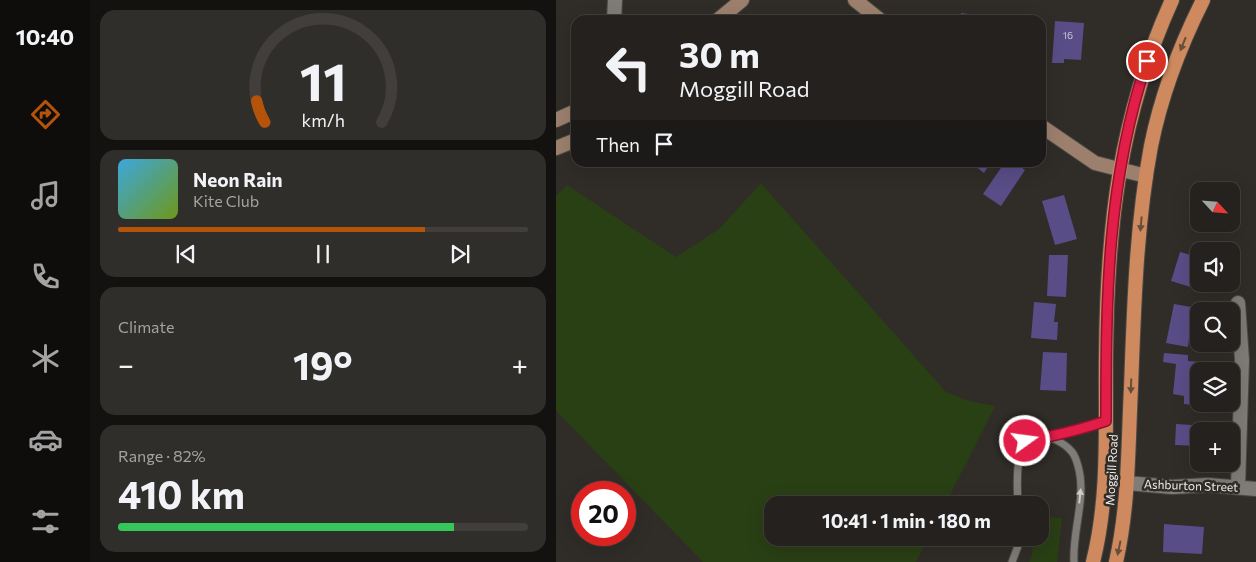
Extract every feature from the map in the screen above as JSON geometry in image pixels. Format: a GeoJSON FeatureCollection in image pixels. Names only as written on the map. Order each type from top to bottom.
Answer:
{"type":"FeatureCollection","features":[{"type":"Feature","properties":{"kind":"highway","name":"Moggill Road"},"geometry":{"type":"LineString","coordinates":[[1093,562],[1103,511],[1106,480],[1108,286],[1113,210],[1126,136],[1140,83],[1172,0]]}},
{"type":"Feature","properties":{"kind":"highway","name":"Moggill Road"},"geometry":{"type":"LineString","coordinates":[[1116,562],[1124,516],[1127,483],[1134,314],[1146,176],[1155,130],[1169,81],[1203,0]]}},
{"type":"Feature","properties":{"kind":"main road"},"geometry":{"type":"LineString","coordinates":[[724,15],[742,0]]}},
{"type":"Feature","properties":{"kind":"main road"},"geometry":{"type":"LineString","coordinates":[[855,0],[874,15]]}},
{"type":"Feature","properties":{"kind":"main road"},"geometry":{"type":"LineString","coordinates":[[556,120],[571,113]]}},
{"type":"Feature","properties":{"kind":"main road"},"geometry":{"type":"LineString","coordinates":[[1046,129],[1090,160],[1119,170],[1146,176]]}},
{"type":"Feature","properties":{"kind":"main road"},"geometry":{"type":"LineString","coordinates":[[556,148],[571,142]]}},
{"type":"Feature","properties":{"kind":"street"},"geometry":{"type":"LineString","coordinates":[[614,15],[615,0]]}},
{"type":"Feature","properties":{"kind":"street"},"geometry":{"type":"LineString","coordinates":[[1238,487],[1242,360],[1240,332]]}},
{"type":"Feature","properties":{"kind":"street","name":"Ashburton Street"},"geometry":{"type":"LineString","coordinates":[[1127,483],[1172,487],[1208,485],[1256,489]]}},
{"type":"Feature","properties":{"kind":"lane"},"geometry":{"type":"LineString","coordinates":[[1017,496],[1016,477],[1023,446],[1031,436],[1049,436],[1084,429],[1106,421]]}},
{"type":"Feature","properties":{"kind":"lane"},"geometry":{"type":"LineString","coordinates":[[1049,436],[1072,451],[1078,465],[1081,487],[1074,562]]}},
{"type":"Feature","properties":{"kind":"lane"},"geometry":{"type":"LineString","coordinates":[[1012,562],[1018,546]]}},
{"type":"Feature","properties":{"kind":"green space"},"geometry":{"type":"Polygon","coordinates":[[[761,183],[946,392],[966,400],[995,406],[950,496],[764,496],[764,546],[924,546],[916,562],[703,562],[636,493],[636,481],[624,481],[556,411],[556,196],[567,185],[676,257],[719,229],[761,183]]]}},
{"type":"Feature","properties":{"kind":"green space"},"geometry":{"type":"Polygon","coordinates":[[[1049,517],[1062,518],[1057,562],[1029,562],[1033,546],[1049,546],[1049,517]]]}},
{"type":"Feature","properties":{"kind":"building"},"geometry":{"type":"Polygon","coordinates":[[[1055,21],[1084,23],[1081,60],[1064,59],[1064,63],[1052,63],[1055,21]]]}},
{"type":"Feature","properties":{"kind":"building"},"geometry":{"type":"Polygon","coordinates":[[[976,167],[988,167],[984,173],[976,167]]]}},
{"type":"Feature","properties":{"kind":"building"},"geometry":{"type":"Polygon","coordinates":[[[1002,167],[1021,167],[1025,170],[1001,206],[983,194],[1002,167]]]}},
{"type":"Feature","properties":{"kind":"building"},"geometry":{"type":"Polygon","coordinates":[[[1064,195],[1077,239],[1055,245],[1042,201],[1064,195]]]}},
{"type":"Feature","properties":{"kind":"building"},"geometry":{"type":"Polygon","coordinates":[[[1180,252],[1190,255],[1190,287],[1171,281],[1180,252]]]}},
{"type":"Feature","properties":{"kind":"building"},"geometry":{"type":"Polygon","coordinates":[[[1049,255],[1068,255],[1066,297],[1047,296],[1049,255]]]}},
{"type":"Feature","properties":{"kind":"building"},"geometry":{"type":"Polygon","coordinates":[[[1034,302],[1056,304],[1054,322],[1058,322],[1057,340],[1031,338],[1034,302]]]}},
{"type":"Feature","properties":{"kind":"building"},"geometry":{"type":"Polygon","coordinates":[[[1174,304],[1190,307],[1190,338],[1188,347],[1166,343],[1174,304]]]}},
{"type":"Feature","properties":{"kind":"building"},"geometry":{"type":"Polygon","coordinates":[[[1043,352],[1067,353],[1066,391],[1040,390],[1043,352]]]}},
{"type":"Feature","properties":{"kind":"building"},"geometry":{"type":"Polygon","coordinates":[[[1164,353],[1188,355],[1188,361],[1202,362],[1190,362],[1190,405],[1184,404],[1184,396],[1173,394],[1176,364],[1163,362],[1164,353]]]}},
{"type":"Feature","properties":{"kind":"building"},"geometry":{"type":"Polygon","coordinates":[[[1176,424],[1190,425],[1190,446],[1175,445],[1176,424]]]}},
{"type":"Feature","properties":{"kind":"building"},"geometry":{"type":"Polygon","coordinates":[[[1164,524],[1204,527],[1202,554],[1163,552],[1164,524]]]}},
{"type":"Feature","properties":{"kind":"route"},"geometry":{"type":"LineString","coordinates":[[1025,441],[1035,435],[1049,436],[1084,429],[1106,421],[1107,304],[1113,210],[1132,109],[1147,61]]}}]}
